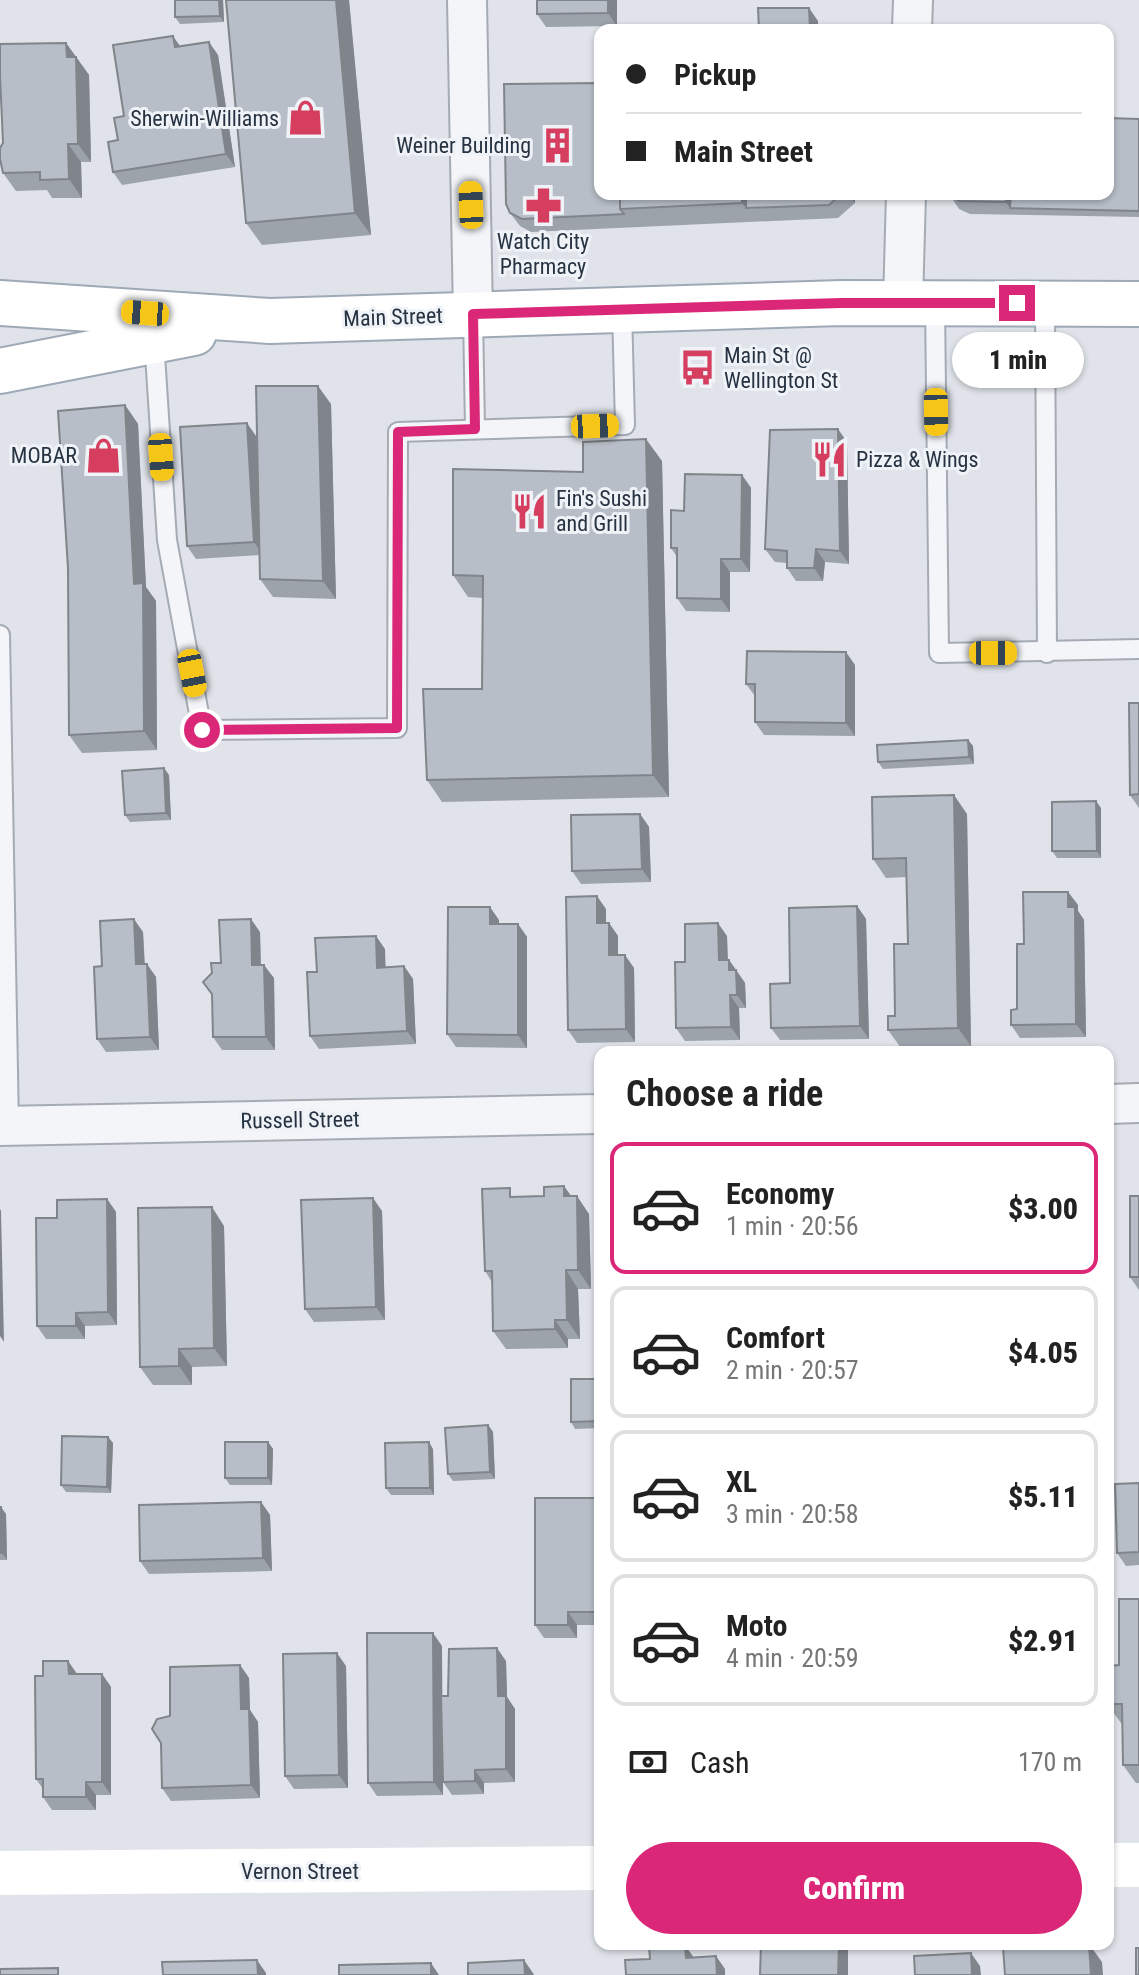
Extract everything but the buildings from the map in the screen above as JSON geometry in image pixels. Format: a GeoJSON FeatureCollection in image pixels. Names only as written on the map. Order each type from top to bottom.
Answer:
{"type":"FeatureCollection","features":[{"type":"Feature","properties":{"kind":"main road","name":"Main Street"},"geometry":{"type":"LineString","coordinates":[[0,303],[270,321],[919,303],[1139,304]]}},
{"type":"Feature","properties":{"kind":"main road","name":"Main Street"},"geometry":{"type":"LineString","coordinates":[[0,371],[154,339],[270,321]]}},
{"type":"Feature","properties":{"kind":"main road"},"geometry":{"type":"LineString","coordinates":[[1114,1865],[1139,1865]]}},
{"type":"Feature","properties":{"kind":"main road","name":"Vernon Street"},"geometry":{"type":"LineString","coordinates":[[0,1873],[594,1868]]}},
{"type":"Feature","properties":{"kind":"street"},"geometry":{"type":"LineString","coordinates":[[467,0],[473,314]]}},
{"type":"Feature","properties":{"kind":"street"},"geometry":{"type":"LineString","coordinates":[[912,24],[913,0]]}},
{"type":"Feature","properties":{"kind":"street"},"geometry":{"type":"LineString","coordinates":[[907,200],[919,303]]}},
{"type":"Feature","properties":{"kind":"street"},"geometry":{"type":"LineString","coordinates":[[1114,1104],[1139,1103]]}},
{"type":"Feature","properties":{"kind":"street","name":"Russell Street"},"geometry":{"type":"LineString","coordinates":[[4,1126],[594,1114]]}},
{"type":"Feature","properties":{"kind":"lane"},"geometry":{"type":"LineString","coordinates":[[919,303],[939,653],[1139,649]]}},
{"type":"Feature","properties":{"kind":"lane"},"geometry":{"type":"LineString","coordinates":[[1045,303],[1047,653]]}},
{"type":"Feature","properties":{"kind":"lane"},"geometry":{"type":"LineString","coordinates":[[154,339],[167,540],[202,730],[397,728],[398,432],[625,425],[622,310]]}},
{"type":"Feature","properties":{"kind":"lane"},"geometry":{"type":"LineString","coordinates":[[473,314],[475,429]]}},
{"type":"Feature","properties":{"kind":"lane"},"geometry":{"type":"LineString","coordinates":[[0,635],[4,1126]]}},
{"type":"Feature","properties":{"kind":"place","name":"Sherwin-Williams"},"geometry":{"type":"Point","coordinates":[305,118]}},
{"type":"Feature","properties":{"kind":"place","name":"Weiner Building"},"geometry":{"type":"Point","coordinates":[557,145]}},
{"type":"Feature","properties":{"kind":"place","name":"Watch City Pharmacy"},"geometry":{"type":"Point","coordinates":[543,205]}},
{"type":"Feature","properties":{"kind":"place","name":"Main St @ Wellington St"},"geometry":{"type":"Point","coordinates":[698,368]}},
{"type":"Feature","properties":{"kind":"place","name":"MOBAR"},"geometry":{"type":"Point","coordinates":[103,455]}},
{"type":"Feature","properties":{"kind":"place","name":"Pizza & Wings"},"geometry":{"type":"Point","coordinates":[830,459]}},
{"type":"Feature","properties":{"kind":"place","name":"Fin's Sushi and Grill"},"geometry":{"type":"Point","coordinates":[530,511]}},
{"type":"Feature","properties":{"kind":"route"},"geometry":{"type":"LineString","coordinates":[[202,730],[397,728],[398,432],[475,429],[473,314],[841,303],[1017,303]]}}]}
